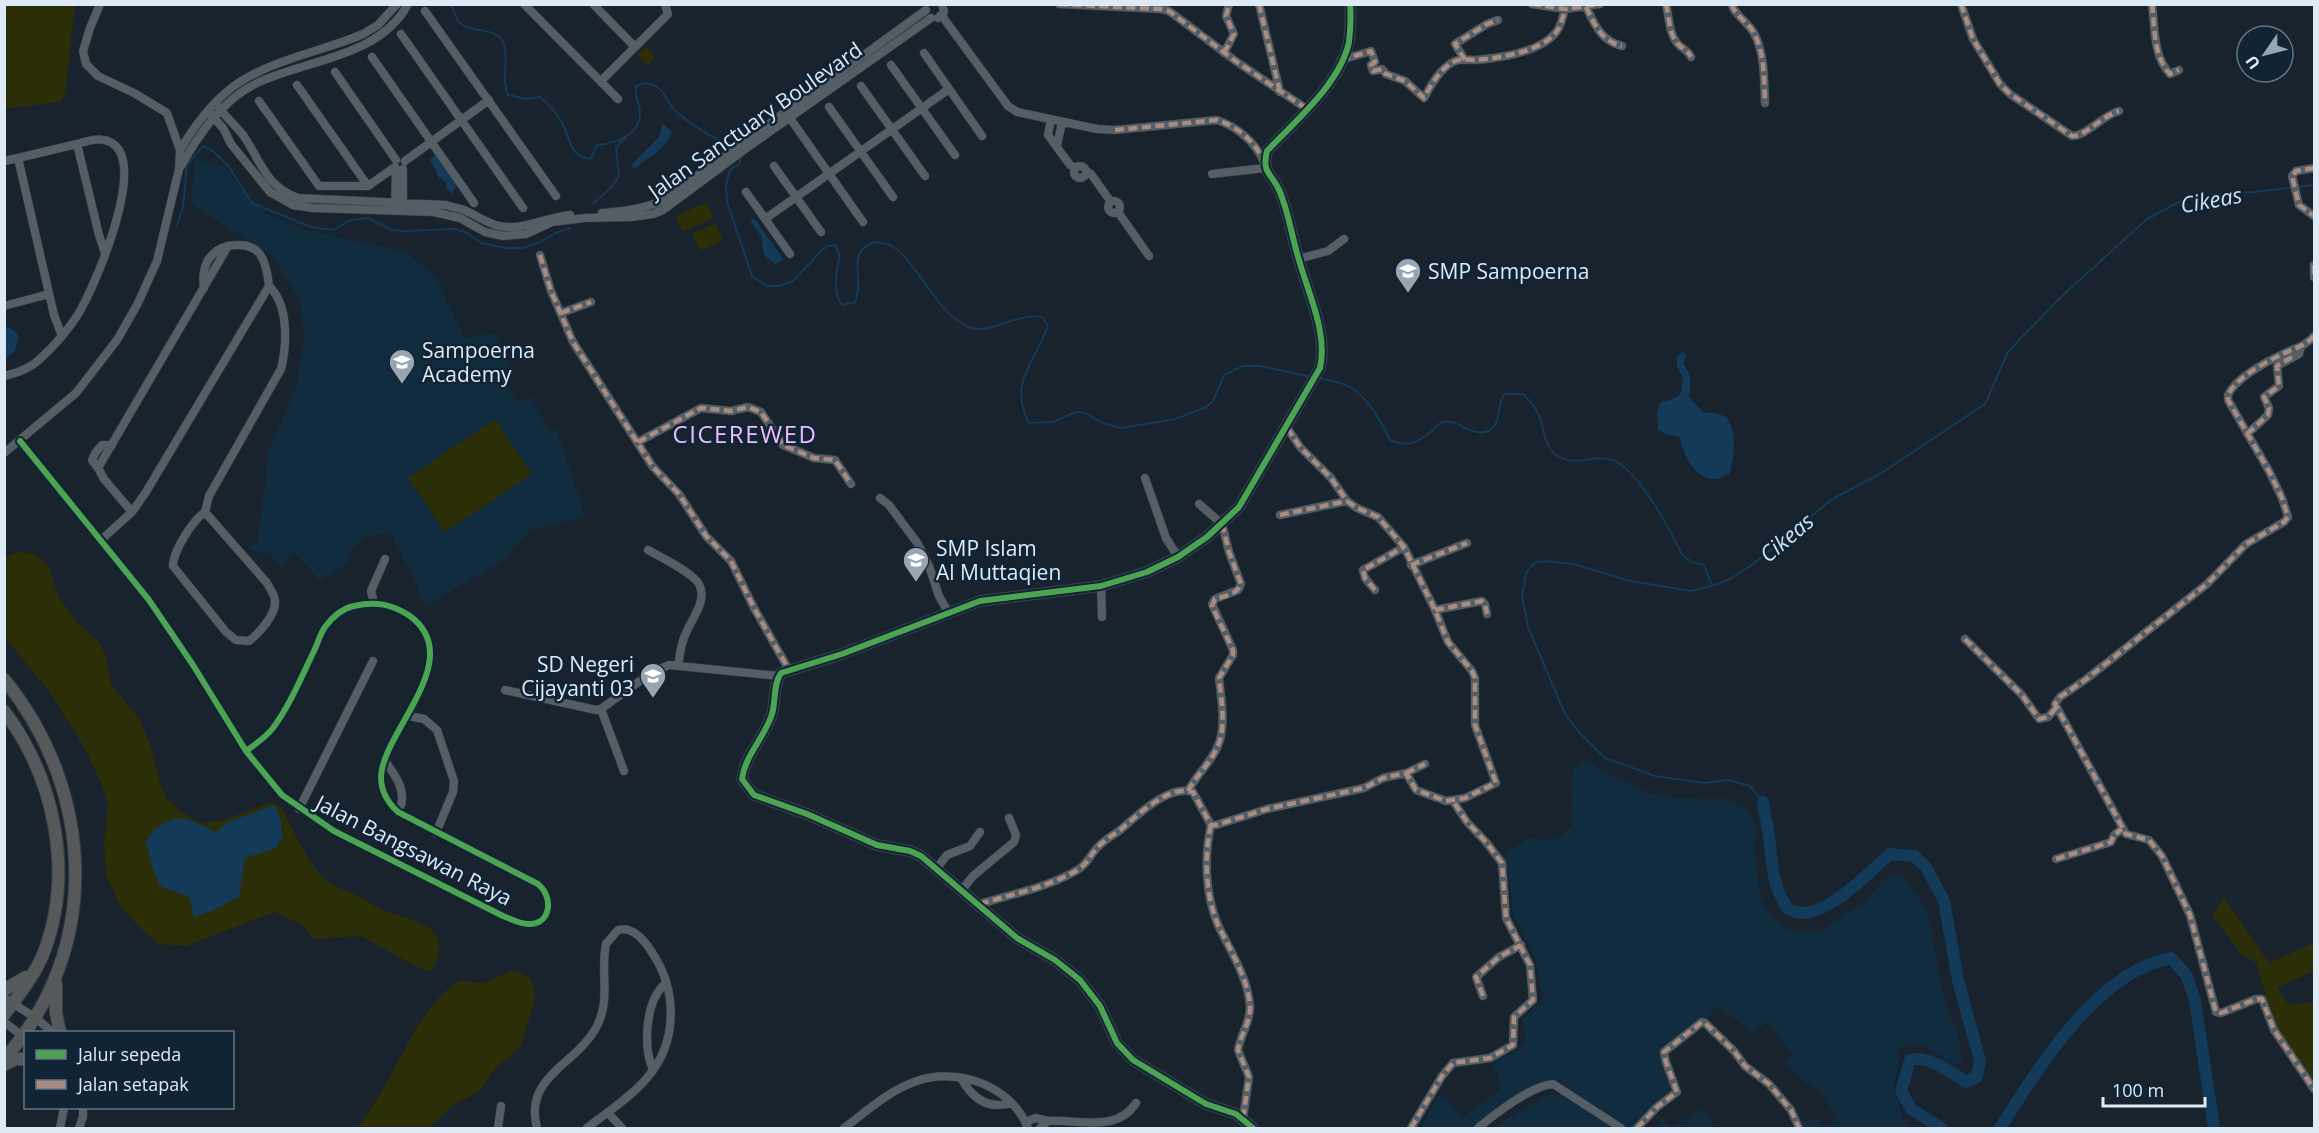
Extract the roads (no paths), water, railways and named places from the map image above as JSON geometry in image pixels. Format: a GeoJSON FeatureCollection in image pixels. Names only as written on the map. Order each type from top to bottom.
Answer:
{"type":"FeatureCollection","features":[{"type":"Feature","properties":{"kind":"main road"},"geometry":{"type":"LineString","coordinates":[[1253,1128],[1243,1118],[1206,1104],[1133,1060],[1118,1043],[1100,1006],[1080,980],[1055,960],[1017,938],[980,904],[917,854],[864,840],[807,814],[754,795],[746,788],[742,779],[743,770],[772,713],[784,673],[852,650],[980,601],[1101,586],[1147,572],[1178,556],[1222,524],[1246,497],[1320,368],[1323,355],[1280,191],[1264,165],[1267,151],[1307,109],[1334,76],[1349,42],[1350,4]]}},
{"type":"Feature","properties":{"kind":"main road"},"geometry":{"type":"LineString","coordinates":[[4,679],[32,716],[49,748],[66,799],[75,863],[72,924],[67,948],[57,976],[28,1031]]}},
{"type":"Feature","properties":{"kind":"main road"},"geometry":{"type":"LineString","coordinates":[[4,711],[31,752],[44,781],[55,839],[58,893],[54,921],[43,954],[35,971],[9,1000],[4,1015]]}},
{"type":"Feature","properties":{"kind":"main road"},"geometry":{"type":"LineString","coordinates":[[4,990],[35,971]]}},
{"type":"Feature","properties":{"kind":"main road"},"geometry":{"type":"LineString","coordinates":[[57,976],[55,1000],[60,1031]]}},
{"type":"Feature","properties":{"kind":"main road"},"geometry":{"type":"LineString","coordinates":[[4,1059],[24,1037]]}},
{"type":"Feature","properties":{"kind":"main road"},"geometry":{"type":"LineString","coordinates":[[4,1065],[16,1059],[24,1059]]}},
{"type":"Feature","properties":{"kind":"street"},"geometry":{"type":"LineString","coordinates":[[4,453],[76,393],[117,340],[157,261],[179,169],[180,150],[166,113],[134,93],[98,76],[86,64],[83,51],[100,4]]}},
{"type":"Feature","properties":{"kind":"street"},"geometry":{"type":"LineString","coordinates":[[180,150],[208,111],[231,88],[247,78],[363,34],[378,26],[397,4]]}},
{"type":"Feature","properties":{"kind":"street"},"geometry":{"type":"LineString","coordinates":[[179,169],[195,141],[214,118],[239,94],[257,83],[339,55],[378,38],[399,19],[408,4]]}},
{"type":"Feature","properties":{"kind":"street"},"geometry":{"type":"LineString","coordinates":[[524,4],[618,99]]}},
{"type":"Feature","properties":{"kind":"street"},"geometry":{"type":"LineString","coordinates":[[594,4],[634,47]]}},
{"type":"Feature","properties":{"kind":"street"},"geometry":{"type":"LineString","coordinates":[[942,4],[944,12],[942,16]]}},
{"type":"Feature","properties":{"kind":"street"},"geometry":{"type":"LineString","coordinates":[[1059,4],[1161,9],[1176,15],[1224,53],[1307,109]]}},
{"type":"Feature","properties":{"kind":"street"},"geometry":{"type":"LineString","coordinates":[[1224,53],[1231,44],[1234,34],[1226,16],[1229,4]]}},
{"type":"Feature","properties":{"kind":"street"},"geometry":{"type":"LineString","coordinates":[[1259,4],[1280,92]]}},
{"type":"Feature","properties":{"kind":"street"},"geometry":{"type":"LineString","coordinates":[[1532,4],[1564,9],[1600,4]]}},
{"type":"Feature","properties":{"kind":"street"},"geometry":{"type":"LineString","coordinates":[[1666,4],[1673,36],[1691,57]]}},
{"type":"Feature","properties":{"kind":"street"},"geometry":{"type":"LineString","coordinates":[[1732,4],[1733,10],[1750,27],[1757,41],[1763,68],[1765,103]]}},
{"type":"Feature","properties":{"kind":"street"},"geometry":{"type":"LineString","coordinates":[[1961,4],[1973,39],[1985,63],[2010,94],[2076,136],[2085,134],[2108,115],[2119,111]]}},
{"type":"Feature","properties":{"kind":"street"},"geometry":{"type":"LineString","coordinates":[[2152,4],[2155,39],[2161,61],[2170,74],[2179,70]]}},
{"type":"Feature","properties":{"kind":"street"},"geometry":{"type":"LineString","coordinates":[[601,81],[668,14],[666,7]]}},
{"type":"Feature","properties":{"kind":"street"},"geometry":{"type":"LineString","coordinates":[[927,7],[931,18],[942,16]]}},
{"type":"Feature","properties":{"kind":"street","name":"Jalan Sanctuary Boulevard"},"geometry":{"type":"LineString","coordinates":[[788,116],[927,7]]}},
{"type":"Feature","properties":{"kind":"street"},"geometry":{"type":"LineString","coordinates":[[1586,7],[1607,41],[1622,46]]}},
{"type":"Feature","properties":{"kind":"street"},"geometry":{"type":"LineString","coordinates":[[1341,60],[1371,51],[1375,62],[1371,65],[1373,71],[1382,69],[1386,74],[1405,81],[1424,98],[1432,83],[1456,60],[1517,53],[1547,40],[1561,24],[1564,9]]}},
{"type":"Feature","properties":{"kind":"street"},"geometry":{"type":"LineString","coordinates":[[425,11],[556,196]]}},
{"type":"Feature","properties":{"kind":"street"},"geometry":{"type":"LineString","coordinates":[[942,16],[1008,106],[1017,112],[1097,129],[1114,130],[1217,120],[1233,125],[1258,150],[1264,165],[1212,174]]}},
{"type":"Feature","properties":{"kind":"street","name":"Jalan Sanctuary Boulevard"},"geometry":{"type":"LineString","coordinates":[[215,103],[244,137],[273,183],[288,194],[298,198],[434,212],[452,216],[485,232],[503,236],[526,234],[552,222],[585,218],[632,217],[663,210],[706,173],[931,18]]}},
{"type":"Feature","properties":{"kind":"street"},"geometry":{"type":"LineString","coordinates":[[1465,60],[1455,44],[1487,24],[1498,20]]}},
{"type":"Feature","properties":{"kind":"street"},"geometry":{"type":"LineString","coordinates":[[401,34],[523,208]]}},
{"type":"Feature","properties":{"kind":"street"},"geometry":{"type":"LineString","coordinates":[[924,53],[982,136]]}},
{"type":"Feature","properties":{"kind":"street"},"geometry":{"type":"LineString","coordinates":[[372,57],[474,203]]}},
{"type":"Feature","properties":{"kind":"street"},"geometry":{"type":"LineString","coordinates":[[891,65],[955,155]]}},
{"type":"Feature","properties":{"kind":"street"},"geometry":{"type":"LineString","coordinates":[[335,72],[399,165],[399,207]]}},
{"type":"Feature","properties":{"kind":"street"},"geometry":{"type":"LineString","coordinates":[[297,85],[368,186]]}},
{"type":"Feature","properties":{"kind":"street"},"geometry":{"type":"LineString","coordinates":[[861,86],[925,176]]}},
{"type":"Feature","properties":{"kind":"street"},"geometry":{"type":"LineString","coordinates":[[765,219],[949,89]]}},
{"type":"Feature","properties":{"kind":"street"},"geometry":{"type":"LineString","coordinates":[[259,101],[319,186],[368,186],[489,100]]}},
{"type":"Feature","properties":{"kind":"street"},"geometry":{"type":"LineString","coordinates":[[830,107],[893,197]]}},
{"type":"Feature","properties":{"kind":"street","name":"Jalan Sanctuary Boulevard"},"geometry":{"type":"LineString","coordinates":[[208,111],[270,192],[293,205],[313,208],[399,207]]}},
{"type":"Feature","properties":{"kind":"street"},"geometry":{"type":"LineString","coordinates":[[788,116],[863,222]]}},
{"type":"Feature","properties":{"kind":"street"},"geometry":{"type":"LineString","coordinates":[[1052,119],[1048,135],[1070,165],[1076,168],[1074,174],[1079,178],[1085,176],[1086,171],[1091,174],[1111,202],[1119,203],[1118,212],[1149,256]]}},
{"type":"Feature","properties":{"kind":"street"},"geometry":{"type":"LineString","coordinates":[[1057,146],[1062,122]]}},
{"type":"Feature","properties":{"kind":"street"},"geometry":{"type":"LineString","coordinates":[[223,128],[231,123]]}},
{"type":"Feature","properties":{"kind":"street"},"geometry":{"type":"LineString","coordinates":[[4,161],[102,139],[116,147],[122,157],[123,172],[120,204],[105,253],[87,298],[76,317],[62,336],[35,364],[4,376]]}},
{"type":"Feature","properties":{"kind":"street"},"geometry":{"type":"LineString","coordinates":[[77,144],[105,253]]}},
{"type":"Feature","properties":{"kind":"street"},"geometry":{"type":"LineString","coordinates":[[244,159],[252,152]]}},
{"type":"Feature","properties":{"kind":"street"},"geometry":{"type":"LineString","coordinates":[[18,158],[49,294],[62,336]]}},
{"type":"Feature","properties":{"kind":"street"},"geometry":{"type":"LineString","coordinates":[[774,166],[821,232]]}},
{"type":"Feature","properties":{"kind":"street"},"geometry":{"type":"LineString","coordinates":[[2314,168],[2296,171],[2292,176],[2299,205],[2314,216]]}},
{"type":"Feature","properties":{"kind":"street"},"geometry":{"type":"LineString","coordinates":[[746,192],[790,254]]}},
{"type":"Feature","properties":{"kind":"street"},"geometry":{"type":"LineString","coordinates":[[1299,259],[1328,251],[1344,238]]}},
{"type":"Feature","properties":{"kind":"street"},"geometry":{"type":"LineString","coordinates":[[132,512],[104,479],[98,468],[228,246],[244,245],[254,249],[266,264],[269,286],[275,294],[282,315],[285,348],[281,369],[209,496],[205,512],[196,519],[173,558],[173,566],[231,636],[242,642],[249,641],[272,613],[275,605],[274,596],[267,583],[205,512]]}},
{"type":"Feature","properties":{"kind":"street"},"geometry":{"type":"LineString","coordinates":[[505,690],[589,709],[601,709],[651,673],[662,668],[678,665],[728,672],[784,673],[731,561],[706,536],[679,494],[653,467],[573,342],[540,255]]}},
{"type":"Feature","properties":{"kind":"street"},"geometry":{"type":"LineString","coordinates":[[2314,265],[2314,277]]}},
{"type":"Feature","properties":{"kind":"street"},"geometry":{"type":"LineString","coordinates":[[101,540],[132,512],[153,482],[269,286]]}},
{"type":"Feature","properties":{"kind":"street"},"geometry":{"type":"LineString","coordinates":[[4,306],[49,294]]}},
{"type":"Feature","properties":{"kind":"street"},"geometry":{"type":"LineString","coordinates":[[561,313],[591,302]]}},
{"type":"Feature","properties":{"kind":"street"},"geometry":{"type":"LineString","coordinates":[[2314,336],[2301,347],[2279,356],[2244,376],[2230,390],[2228,400],[2282,498],[2288,517],[2284,522],[2246,544],[2207,584],[2085,680],[2056,700],[2056,708],[2122,829],[2129,836],[2143,838],[2153,844],[2171,874],[2190,915],[2216,1012],[2221,1013],[2256,999],[2262,999],[2274,1030],[2314,1089]]}},
{"type":"Feature","properties":{"kind":"street"},"geometry":{"type":"LineString","coordinates":[[2247,435],[2268,415],[2269,408],[2264,397],[2279,386],[2277,366],[2299,354],[2301,347]]}},
{"type":"Feature","properties":{"kind":"street"},"geometry":{"type":"LineString","coordinates":[[638,442],[702,407],[731,411],[752,408],[761,412],[781,443],[811,457],[835,460],[851,484]]}},
{"type":"Feature","properties":{"kind":"street"},"geometry":{"type":"LineString","coordinates":[[1286,426],[1300,447],[1331,478],[1347,501],[1378,517],[1404,547],[1448,642],[1472,671],[1475,678],[1475,724],[1496,783],[1472,795],[1446,801],[1416,790],[1406,773]]}},
{"type":"Feature","properties":{"kind":"street","name":"Jalan Bangsawan Raya"},"geometry":{"type":"LineString","coordinates":[[20,441],[170,629],[246,751],[275,788],[299,809],[334,831],[502,916],[526,924],[537,923],[542,919],[549,905],[547,893],[543,888],[436,833]]}},
{"type":"Feature","properties":{"kind":"street"},"geometry":{"type":"LineString","coordinates":[[1145,478],[1166,538],[1178,556]]}},
{"type":"Feature","properties":{"kind":"street"},"geometry":{"type":"LineString","coordinates":[[880,498],[889,505],[903,527],[918,544],[948,612]]}},
{"type":"Feature","properties":{"kind":"street"},"geometry":{"type":"LineString","coordinates":[[1280,515],[1347,501]]}},
{"type":"Feature","properties":{"kind":"street"},"geometry":{"type":"LineString","coordinates":[[1188,791],[1218,746],[1222,714],[1219,678],[1233,655],[1232,646],[1212,606],[1215,599],[1233,593],[1241,584],[1222,524],[1199,504]]}},
{"type":"Feature","properties":{"kind":"street"},"geometry":{"type":"LineString","coordinates":[[1411,565],[1467,543]]}},
{"type":"Feature","properties":{"kind":"street"},"geometry":{"type":"LineString","coordinates":[[1375,591],[1365,578],[1363,570],[1404,547]]}},
{"type":"Feature","properties":{"kind":"street"},"geometry":{"type":"LineString","coordinates":[[648,550],[699,583],[701,590],[699,606],[683,641],[678,665]]}},
{"type":"Feature","properties":{"kind":"street"},"geometry":{"type":"LineString","coordinates":[[374,603],[371,591],[385,559]]}},
{"type":"Feature","properties":{"kind":"street"},"geometry":{"type":"LineString","coordinates":[[1101,586],[1102,617]]}},
{"type":"Feature","properties":{"kind":"street"},"geometry":{"type":"LineString","coordinates":[[1435,610],[1482,601],[1487,614]]}},
{"type":"Feature","properties":{"kind":"street"},"geometry":{"type":"LineString","coordinates":[[246,751],[274,727],[323,629],[329,622],[340,612],[352,606],[374,603],[396,608],[416,621],[428,641],[429,662],[409,716],[385,761],[381,776],[383,790],[388,801],[398,812],[436,833],[453,792],[454,781],[437,730],[424,719],[409,716]]}},
{"type":"Feature","properties":{"kind":"street"},"geometry":{"type":"LineString","coordinates":[[1965,639],[2022,695],[2038,719],[2048,717],[2056,708]]}},
{"type":"Feature","properties":{"kind":"street"},"geometry":{"type":"LineString","coordinates":[[299,809],[373,661]]}},
{"type":"Feature","properties":{"kind":"street"},"geometry":{"type":"LineString","coordinates":[[601,709],[624,771]]}},
{"type":"Feature","properties":{"kind":"street"},"geometry":{"type":"LineString","coordinates":[[385,761],[401,787],[403,801],[398,812]]}},
{"type":"Feature","properties":{"kind":"street"},"geometry":{"type":"LineString","coordinates":[[1211,825],[1267,809],[1364,788],[1383,778],[1406,773],[1425,764]]}},
{"type":"Feature","properties":{"kind":"street"},"geometry":{"type":"LineString","coordinates":[[980,904],[1048,883],[1078,869],[1106,840],[1152,803],[1174,793],[1193,792],[1211,825],[1207,856],[1212,904],[1235,958],[1250,1002],[1250,1015],[1238,1050],[1250,1077],[1243,1118]]}},
{"type":"Feature","properties":{"kind":"street"},"geometry":{"type":"LineString","coordinates":[[1411,1128],[1442,1076],[1454,1063],[1490,1058],[1513,1045],[1515,1040],[1514,1017],[1533,1000],[1531,970],[1521,945],[1506,918],[1500,860],[1467,822],[1453,801]]}},
{"type":"Feature","properties":{"kind":"street"},"geometry":{"type":"LineString","coordinates":[[962,890],[973,876],[1014,842],[1016,835],[1009,818]]}},
{"type":"Feature","properties":{"kind":"street"},"geometry":{"type":"LineString","coordinates":[[2056,859],[2111,842],[2114,835],[2122,829]]}},
{"type":"Feature","properties":{"kind":"street"},"geometry":{"type":"LineString","coordinates":[[937,868],[947,855],[970,846],[980,832]]}},
{"type":"Feature","properties":{"kind":"street"},"geometry":{"type":"LineString","coordinates":[[537,1128],[536,1101],[542,1085],[548,1077],[580,1050],[592,1035],[602,1016],[606,1004],[606,944],[618,930],[628,930],[642,939],[656,958],[666,983],[671,999],[671,1023],[666,1048],[653,1070],[631,1094],[587,1128]]}},
{"type":"Feature","properties":{"kind":"street"},"geometry":{"type":"LineString","coordinates":[[1483,996],[1476,977],[1499,957],[1521,945]]}},
{"type":"Feature","properties":{"kind":"street"},"geometry":{"type":"LineString","coordinates":[[653,1070],[647,1053],[647,1031],[657,992],[666,983]]}},
{"type":"Feature","properties":{"kind":"street"},"geometry":{"type":"LineString","coordinates":[[9,1000],[51,1031]]}},
{"type":"Feature","properties":{"kind":"street"},"geometry":{"type":"LineString","coordinates":[[4,1022],[24,1037]]}},
{"type":"Feature","properties":{"kind":"street"},"geometry":{"type":"LineString","coordinates":[[1637,1128],[1657,1107],[1677,1092],[1664,1052],[1702,1022],[1706,1023],[1734,1051],[1745,1066],[1769,1084],[1791,1110],[1799,1128]]}},
{"type":"Feature","properties":{"kind":"street"},"geometry":{"type":"LineString","coordinates":[[844,1128],[878,1101],[914,1082],[931,1078],[962,1078],[983,1084],[1003,1095],[1026,1125],[1036,1118],[1048,1121],[1108,1121],[1127,1115],[1136,1103]]}},
{"type":"Feature","properties":{"kind":"street"},"geometry":{"type":"LineString","coordinates":[[962,1078],[972,1095],[979,1100],[993,1105],[1011,1103]]}},
{"type":"Feature","properties":{"kind":"street"},"geometry":{"type":"LineString","coordinates":[[1478,1128],[1502,1109],[1540,1088],[1553,1084],[1621,1128]]}},
{"type":"Feature","properties":{"kind":"street"},"geometry":{"type":"LineString","coordinates":[[498,1128],[501,1106]]}},
{"type":"Feature","properties":{"kind":"street"},"geometry":{"type":"LineString","coordinates":[[60,1128],[64,1109]]}},
{"type":"Feature","properties":{"kind":"street"},"geometry":{"type":"LineString","coordinates":[[79,1128],[83,1109]]}},
{"type":"Feature","properties":{"kind":"street"},"geometry":{"type":"LineString","coordinates":[[608,1113],[622,1128]]}},
{"type":"Feature","properties":{"kind":"street"},"geometry":{"type":"LineString","coordinates":[[1040,1128],[1048,1121]]}},
{"type":"Feature","properties":{"kind":"waterway"},"geometry":{"type":"LineString","coordinates":[[451,4],[459,22],[464,26],[490,32],[501,38],[506,56],[505,82],[508,95],[527,99],[540,97],[557,115],[578,155],[591,159],[597,145],[611,143],[625,137],[636,128],[640,114],[636,86],[645,83],[660,90],[672,107],[684,118],[731,147]]}},
{"type":"Feature","properties":{"kind":"waterway"},"geometry":{"type":"LineString","coordinates":[[593,203],[611,188],[619,176],[616,147],[626,137]]}},
{"type":"Feature","properties":{"kind":"waterway"},"geometry":{"type":"LineString","coordinates":[[177,226],[183,207],[187,165],[203,146],[214,152],[229,167],[252,203],[311,227],[333,230],[351,220],[369,218],[391,230],[455,229],[467,233],[481,243],[506,248],[523,248],[570,228]]}},
{"type":"Feature","properties":{"kind":"waterway"},"geometry":{"type":"LineString","coordinates":[[741,155],[740,163],[730,170],[726,185],[727,202],[752,276],[767,286],[779,286],[793,281],[822,250],[835,245],[840,256],[836,281],[839,300],[842,305],[855,302],[858,288],[859,255],[864,248],[874,242],[890,245],[902,254],[948,313],[971,328],[987,328],[1023,318],[1042,317],[1048,326],[1022,384],[1023,409],[1029,423],[1053,422],[1076,412],[1085,413],[1103,423],[1121,428],[1176,419],[1206,407],[1213,401],[1224,375],[1243,366],[1260,366],[1312,377]]}},
{"type":"Feature","properties":{"kind":"waterway","name":"Cikeas"},"geometry":{"type":"LineString","coordinates":[[1763,802],[1750,786],[1728,780],[1704,783],[1655,776],[1605,758],[1579,732],[1565,714],[1528,627],[1522,596],[1526,573],[1535,562],[1574,564],[1630,581],[1691,591],[1730,579],[1752,565],[1831,500],[1883,472],[1985,404],[2008,352],[2062,296],[2147,219],[2181,201],[2215,194],[2314,185]]}},
{"type":"Feature","properties":{"kind":"waterway"},"geometry":{"type":"LineString","coordinates":[[1318,378],[1343,384],[1356,391],[1373,410],[1390,440],[1402,444],[1417,441],[1443,422],[1454,423],[1476,432],[1488,431],[1496,424],[1500,403],[1505,394],[1523,394],[1538,413],[1547,443],[1555,454],[1576,461],[1609,459],[1630,473],[1652,500],[1683,556],[1692,562],[1704,565],[1712,586]]}},
{"type":"Feature","properties":{"kind":"waterway"},"geometry":{"type":"LineString","coordinates":[[1763,802],[1774,879],[1788,909],[1798,913],[1813,911],[1837,899],[1890,854],[1914,856],[1926,867],[1944,901],[1958,980],[1980,1061],[1977,1077],[1966,1082],[1932,1062],[1910,1060],[1901,1091],[1911,1109],[1941,1128]]}},
{"type":"Feature","properties":{"kind":"waterway"},"geometry":{"type":"LineString","coordinates":[[2000,1128],[2051,1052],[2094,1002],[2118,982],[2144,967],[2171,958],[2187,976],[2195,1001],[2214,1128]]}},
{"type":"Feature","properties":{"kind":"place","name":"SMP Sampoerna"},"geometry":{"type":"Point","coordinates":[1408,294]}},
{"type":"Feature","properties":{"kind":"place","name":"Sampoerna Academy"},"geometry":{"type":"Point","coordinates":[402,385]}},
{"type":"Feature","properties":{"kind":"place","name":"SMP Islam Al Muttaqien"},"geometry":{"type":"Point","coordinates":[916,583]}},
{"type":"Feature","properties":{"kind":"place","name":"SD Negeri Cijayanti 03"},"geometry":{"type":"Point","coordinates":[653,699]}},
{"type":"Feature","properties":{"kind":"district","name":"CICEREWED"},"geometry":{"type":"Point","coordinates":[745,433]}}]}
